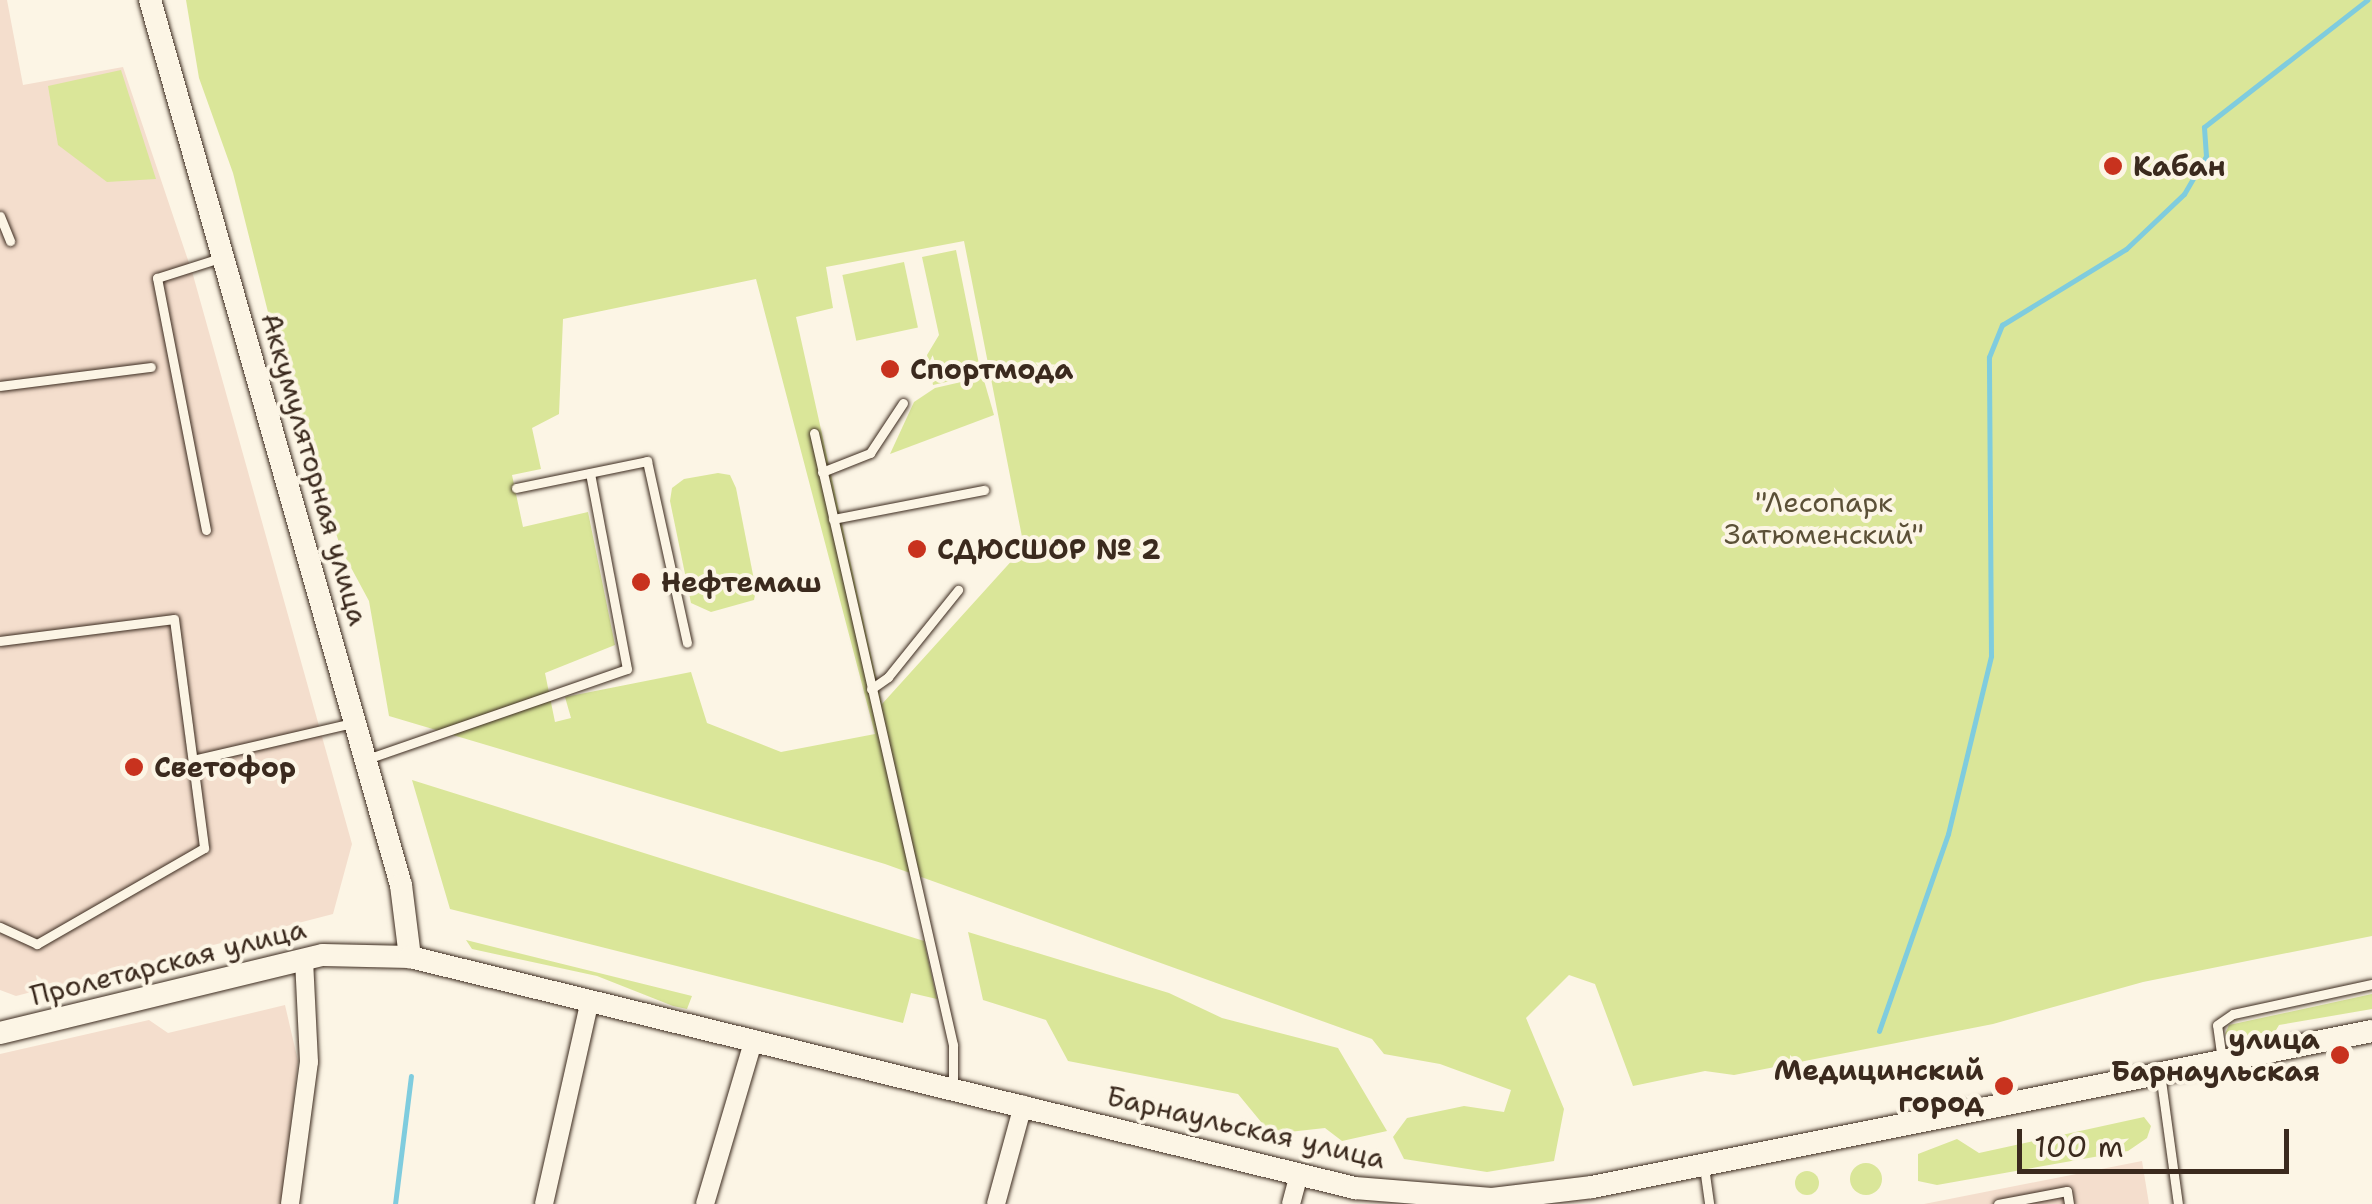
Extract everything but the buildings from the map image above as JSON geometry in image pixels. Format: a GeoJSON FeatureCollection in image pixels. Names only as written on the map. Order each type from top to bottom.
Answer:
{"type":"FeatureCollection","features":[{"type":"Feature","properties":{"kind":"street","name":"Аккумуляторная улица"},"geometry":{"type":"LineString","coordinates":[[150,0],[407,912],[410,957]]}},
{"type":"Feature","properties":{"kind":"street","name":"Барнаульская улица"},"geometry":{"type":"LineString","coordinates":[[410,957],[1299,1175],[1393,1193],[1492,1201],[1704,1164],[2372,1031]]}},
{"type":"Feature","properties":{"kind":"street","name":"Пролетарская улица"},"geometry":{"type":"LineString","coordinates":[[0,1033],[304,958],[410,957]]}},
{"type":"Feature","properties":{"kind":"street"},"geometry":{"type":"LineString","coordinates":[[290,1204],[309,1062],[304,958]]}},
{"type":"Feature","properties":{"kind":"street"},"geometry":{"type":"LineString","coordinates":[[544,1204],[590,1000]]}},
{"type":"Feature","properties":{"kind":"street"},"geometry":{"type":"LineString","coordinates":[[705,1204],[754,1039]]}},
{"type":"Feature","properties":{"kind":"street"},"geometry":{"type":"LineString","coordinates":[[996,1204],[1022,1104]]}},
{"type":"Feature","properties":{"kind":"street"},"geometry":{"type":"LineString","coordinates":[[1291,1204],[1299,1175]]}},
{"type":"Feature","properties":{"kind":"lane"},"geometry":{"type":"LineString","coordinates":[[0,216],[10,241]]}},
{"type":"Feature","properties":{"kind":"lane"},"geometry":{"type":"LineString","coordinates":[[206,530],[157,278],[224,257]]}},
{"type":"Feature","properties":{"kind":"lane"},"geometry":{"type":"LineString","coordinates":[[0,386],[151,366]]}},
{"type":"Feature","properties":{"kind":"lane"},"geometry":{"type":"LineString","coordinates":[[822,472],[870,452],[903,404]]}},
{"type":"Feature","properties":{"kind":"lane"},"geometry":{"type":"LineString","coordinates":[[814,433],[952,1045],[952,1088]]}},
{"type":"Feature","properties":{"kind":"lane"},"geometry":{"type":"LineString","coordinates":[[516,488],[648,461],[686,642]]}},
{"type":"Feature","properties":{"kind":"lane"},"geometry":{"type":"LineString","coordinates":[[364,760],[627,669],[590,473]]}},
{"type":"Feature","properties":{"kind":"lane"},"geometry":{"type":"LineString","coordinates":[[834,519],[984,490]]}},
{"type":"Feature","properties":{"kind":"lane"},"geometry":{"type":"LineString","coordinates":[[871,689],[958,590]]}},
{"type":"Feature","properties":{"kind":"lane"},"geometry":{"type":"LineString","coordinates":[[0,641],[174,619],[204,848],[37,944],[0,927]]}},
{"type":"Feature","properties":{"kind":"lane"},"geometry":{"type":"LineString","coordinates":[[193,760],[354,722]]}},
{"type":"Feature","properties":{"kind":"lane"},"geometry":{"type":"LineString","coordinates":[[2222,1060],[2217,1026],[2233,1014],[2372,984]]}},
{"type":"Feature","properties":{"kind":"lane"},"geometry":{"type":"LineString","coordinates":[[2160,1073],[2178,1204]]}},
{"type":"Feature","properties":{"kind":"lane"},"geometry":{"type":"LineString","coordinates":[[1704,1164],[1709,1204]]}},
{"type":"Feature","properties":{"kind":"lane"},"geometry":{"type":"LineString","coordinates":[[1998,1204],[2067,1191],[2069,1204]]}},
{"type":"Feature","properties":{"kind":"shaded area"},"geometry":{"type":"Polygon","coordinates":[[[0,0],[7,0],[23,85],[123,67],[193,275],[352,844],[333,914],[16,996],[0,990],[0,0]]]}},
{"type":"Feature","properties":{"kind":"shaded area"},"geometry":{"type":"Polygon","coordinates":[[[285,1005],[298,1061],[282,1204],[0,1204],[0,1054],[149,1020],[168,1033],[285,1005]]]}},
{"type":"Feature","properties":{"kind":"shaded area"},"geometry":{"type":"Polygon","coordinates":[[[2142,1161],[2149,1204],[1924,1204],[2142,1161]]]}},
{"type":"Feature","properties":{"kind":"green space","name":"\"Лесопарк Затюменский\""},"geometry":{"type":"Polygon","coordinates":[[[186,0],[2372,0],[2372,936],[2143,982],[1993,1024],[1734,1075],[1705,1071],[1633,1086],[1595,984],[1569,975],[1526,1018],[1564,1109],[1554,1161],[1487,1172],[1404,1159],[1393,1137],[1407,1118],[1464,1106],[1504,1112],[1511,1090],[1440,1064],[1384,1054],[1372,1039],[885,864],[389,716],[369,601],[341,549],[274,336],[233,173],[199,78],[186,0]],[[964,241],[826,267],[833,308],[796,317],[882,704],[1024,547],[964,241]],[[756,279],[563,319],[559,414],[532,428],[541,469],[512,475],[523,527],[588,512],[615,645],[545,673],[555,722],[571,718],[565,697],[691,672],[707,723],[781,752],[875,734],[756,279]]]}},
{"type":"Feature","properties":{"kind":"green space"},"geometry":{"type":"Polygon","coordinates":[[[121,70],[156,179],[107,182],[58,145],[48,86],[121,70]]]}},
{"type":"Feature","properties":{"kind":"green space"},"geometry":{"type":"Polygon","coordinates":[[[956,250],[981,374],[933,385],[927,355],[939,335],[922,257],[956,250]]]}},
{"type":"Feature","properties":{"kind":"green space"},"geometry":{"type":"Polygon","coordinates":[[[904,262],[918,328],[856,341],[842,275],[904,262]]]}},
{"type":"Feature","properties":{"kind":"green space"},"geometry":{"type":"Polygon","coordinates":[[[983,377],[994,415],[890,454],[914,402],[935,388],[983,377]]]}},
{"type":"Feature","properties":{"kind":"green space"},"geometry":{"type":"Polygon","coordinates":[[[718,473],[730,475],[736,488],[756,590],[754,600],[711,612],[691,603],[670,501],[672,488],[684,479],[718,473]]]}},
{"type":"Feature","properties":{"kind":"green space"},"geometry":{"type":"Polygon","coordinates":[[[412,780],[924,941],[937,999],[911,993],[903,1023],[450,909],[412,780]]]}},
{"type":"Feature","properties":{"kind":"green space"},"geometry":{"type":"Polygon","coordinates":[[[968,932],[1169,993],[1222,1018],[1338,1048],[1387,1131],[1342,1141],[1325,1128],[1271,1134],[1238,1094],[1068,1061],[1046,1020],[983,1000],[968,932]]]}},
{"type":"Feature","properties":{"kind":"green space"},"geometry":{"type":"Polygon","coordinates":[[[466,940],[692,996],[687,1009],[673,1006],[597,976],[472,949],[466,940]]]}},
{"type":"Feature","properties":{"kind":"green space"},"geometry":{"type":"Polygon","coordinates":[[[2372,994],[2372,1009],[2279,1025],[2270,1040],[2244,1048],[2225,1034],[2229,1025],[2372,994]]]}},
{"type":"Feature","properties":{"kind":"green space"},"geometry":{"type":"Polygon","coordinates":[[[2144,1117],[2151,1126],[2147,1138],[2128,1151],[1937,1185],[1918,1181],[1918,1154],[1957,1139],[1979,1153],[2144,1117]]]}},
{"type":"Feature","properties":{"kind":"green space"},"geometry":{"type":"Polygon","coordinates":[[[1866,1163],[1877,1168],[1882,1179],[1877,1190],[1866,1195],[1855,1190],[1850,1179],[1855,1168],[1866,1163]]]}},
{"type":"Feature","properties":{"kind":"green space"},"geometry":{"type":"Polygon","coordinates":[[[1807,1171],[1816,1174],[1816,1192],[1807,1195],[1798,1192],[1795,1183],[1798,1174],[1807,1171]]]}},
{"type":"Feature","properties":{"kind":"waterway"},"geometry":{"type":"LineString","coordinates":[[1879,1031],[1948,834],[1991,656],[1989,357],[2002,325],[2126,249],[2184,194],[2206,156],[2204,127],[2367,0]]}},
{"type":"Feature","properties":{"kind":"waterway"},"geometry":{"type":"LineString","coordinates":[[395,1204],[411,1076]]}},
{"type":"Feature","properties":{"kind":"place","name":"Кабан"},"geometry":{"type":"Point","coordinates":[2113,166]}},
{"type":"Feature","properties":{"kind":"place","name":"Спортмода"},"geometry":{"type":"Point","coordinates":[890,369]}},
{"type":"Feature","properties":{"kind":"place","name":"СДЮСШОР № 2"},"geometry":{"type":"Point","coordinates":[917,549]}},
{"type":"Feature","properties":{"kind":"place","name":"Нефтемаш"},"geometry":{"type":"Point","coordinates":[641,582]}},
{"type":"Feature","properties":{"kind":"place","name":"Светофор"},"geometry":{"type":"Point","coordinates":[134,767]}},
{"type":"Feature","properties":{"kind":"place","name":"улица Барнаульская"},"geometry":{"type":"Point","coordinates":[2340,1055]}},
{"type":"Feature","properties":{"kind":"place","name":"Медицинский город"},"geometry":{"type":"Point","coordinates":[2004,1086]}}]}
